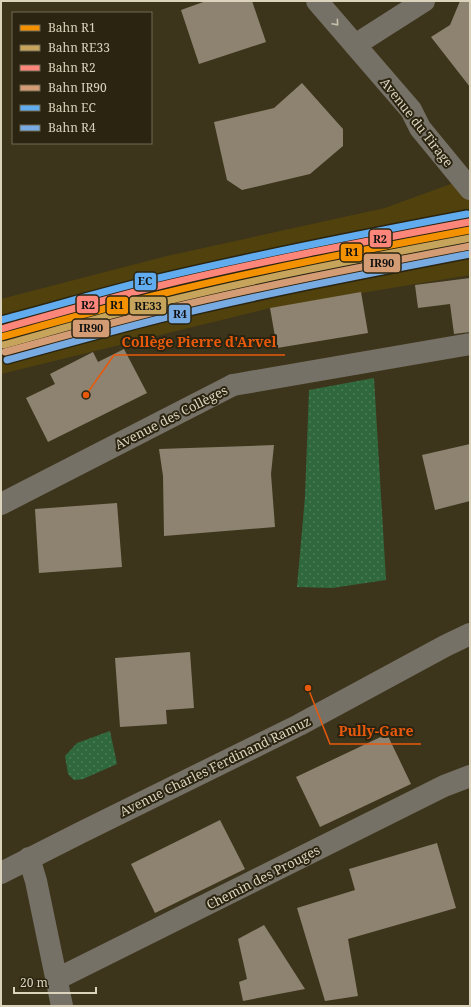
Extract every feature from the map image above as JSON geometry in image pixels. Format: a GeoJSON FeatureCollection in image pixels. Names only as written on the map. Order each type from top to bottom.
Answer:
{"type":"FeatureCollection","features":[{"type":"Feature","properties":{"kind":"street","name":"Avenue du Tirage"},"geometry":{"type":"LineString","coordinates":[[317,1],[411,110],[420,128],[470,189]]}},
{"type":"Feature","properties":{"kind":"street"},"geometry":{"type":"LineString","coordinates":[[355,45],[424,1]]}},
{"type":"Feature","properties":{"kind":"street","name":"Avenue des Collèges"},"geometry":{"type":"LineString","coordinates":[[1,504],[233,385],[470,344]]}},
{"type":"Feature","properties":{"kind":"street","name":"Avenue Charles Ferdinand Ramuz"},"geometry":{"type":"LineString","coordinates":[[1,873],[299,725],[470,634]]}},
{"type":"Feature","properties":{"kind":"street","name":"Chemin des Prouges"},"geometry":{"type":"LineString","coordinates":[[57,979],[444,786],[470,776]]}},
{"type":"Feature","properties":{"kind":"street"},"geometry":{"type":"LineString","coordinates":[[29,858],[36,881],[62,1006]]}},
{"type":"Feature","properties":{"kind":"shaded area"},"geometry":{"type":"Polygon","coordinates":[[[470,177],[470,275],[270,308],[1,374],[1,299],[167,256],[385,208],[470,177]]]}},
{"type":"Feature","properties":{"kind":"green space"},"geometry":{"type":"Polygon","coordinates":[[[374,378],[386,580],[332,588],[297,587],[305,497],[309,390],[374,378]]]}},
{"type":"Feature","properties":{"kind":"green space"},"geometry":{"type":"Polygon","coordinates":[[[110,731],[117,764],[83,779],[74,780],[68,774],[65,756],[77,743],[110,731]]]}},
{"type":"Feature","properties":{"kind":"building"},"geometry":{"type":"Polygon","coordinates":[[[206,1],[252,1],[266,42],[199,64],[181,10],[206,1]]]}},
{"type":"Feature","properties":{"kind":"building"},"geometry":{"type":"Polygon","coordinates":[[[460,1],[470,1],[470,87],[431,37],[450,25],[460,1]]]}},
{"type":"Feature","properties":{"kind":"building"},"geometry":{"type":"Polygon","coordinates":[[[302,83],[343,129],[343,146],[310,174],[242,190],[227,180],[214,122],[274,108],[302,83]]]}},
{"type":"Feature","properties":{"kind":"building"},"geometry":{"type":"Polygon","coordinates":[[[470,278],[470,332],[454,334],[450,304],[418,308],[415,285],[470,278]]]}},
{"type":"Feature","properties":{"kind":"building"},"geometry":{"type":"Polygon","coordinates":[[[361,292],[368,333],[277,348],[270,308],[361,292]]]}},
{"type":"Feature","properties":{"kind":"building"},"geometry":{"type":"Polygon","coordinates":[[[124,349],[147,393],[48,442],[26,398],[55,384],[50,374],[93,352],[98,362],[124,349]]]}},
{"type":"Feature","properties":{"kind":"building"},"geometry":{"type":"Polygon","coordinates":[[[470,444],[470,501],[435,510],[422,455],[470,444]]]}},
{"type":"Feature","properties":{"kind":"building"},"geometry":{"type":"Polygon","coordinates":[[[274,445],[271,474],[275,527],[164,536],[163,476],[159,449],[274,445]]]}},
{"type":"Feature","properties":{"kind":"building"},"geometry":{"type":"Polygon","coordinates":[[[117,503],[122,567],[39,573],[35,509],[117,503]]]}},
{"type":"Feature","properties":{"kind":"building"},"geometry":{"type":"Polygon","coordinates":[[[190,652],[194,708],[166,710],[167,724],[120,727],[115,658],[190,652]]]}},
{"type":"Feature","properties":{"kind":"building"},"geometry":{"type":"Polygon","coordinates":[[[387,734],[411,784],[320,827],[296,777],[387,734]]]}},
{"type":"Feature","properties":{"kind":"building"},"geometry":{"type":"Polygon","coordinates":[[[220,820],[245,869],[155,913],[131,864],[220,820]]]}},
{"type":"Feature","properties":{"kind":"building"},"geometry":{"type":"Polygon","coordinates":[[[437,843],[456,908],[348,939],[358,996],[325,1001],[297,908],[355,890],[349,869],[437,843]]]}},
{"type":"Feature","properties":{"kind":"building"},"geometry":{"type":"Polygon","coordinates":[[[264,925],[305,989],[243,1001],[239,982],[247,979],[238,939],[264,925]]]}},
{"type":"Feature","properties":{"kind":"rail line","name":"EC"},"geometry":{"type":"LineString","coordinates":[[1,320],[113,289],[189,271],[308,245],[467,214]]}},
{"type":"Feature","properties":{"kind":"rail line","name":"R2"},"geometry":{"type":"LineString","coordinates":[[1,329],[150,288],[309,253],[469,222]]}},
{"type":"Feature","properties":{"kind":"rail line","name":"R1"},"geometry":{"type":"LineString","coordinates":[[1,337],[192,287],[311,261],[470,230]]}},
{"type":"Feature","properties":{"kind":"rail line","name":"RE33"},"geometry":{"type":"LineString","coordinates":[[3,345],[117,314],[233,286],[470,238]]}},
{"type":"Feature","properties":{"kind":"rail line","name":"IR90"},"geometry":{"type":"LineString","coordinates":[[5,352],[158,311],[236,293],[470,246]]}},
{"type":"Feature","properties":{"kind":"rail line","name":"R4"},"geometry":{"type":"LineString","coordinates":[[7,360],[140,324],[236,301],[470,254]]}},
{"type":"Feature","properties":{"kind":"place","name":"Collège Pierre d'Arvel"},"geometry":{"type":"Point","coordinates":[86,395]}},
{"type":"Feature","properties":{"kind":"place","name":"Pully-Gare"},"geometry":{"type":"Point","coordinates":[308,688]}}]}
